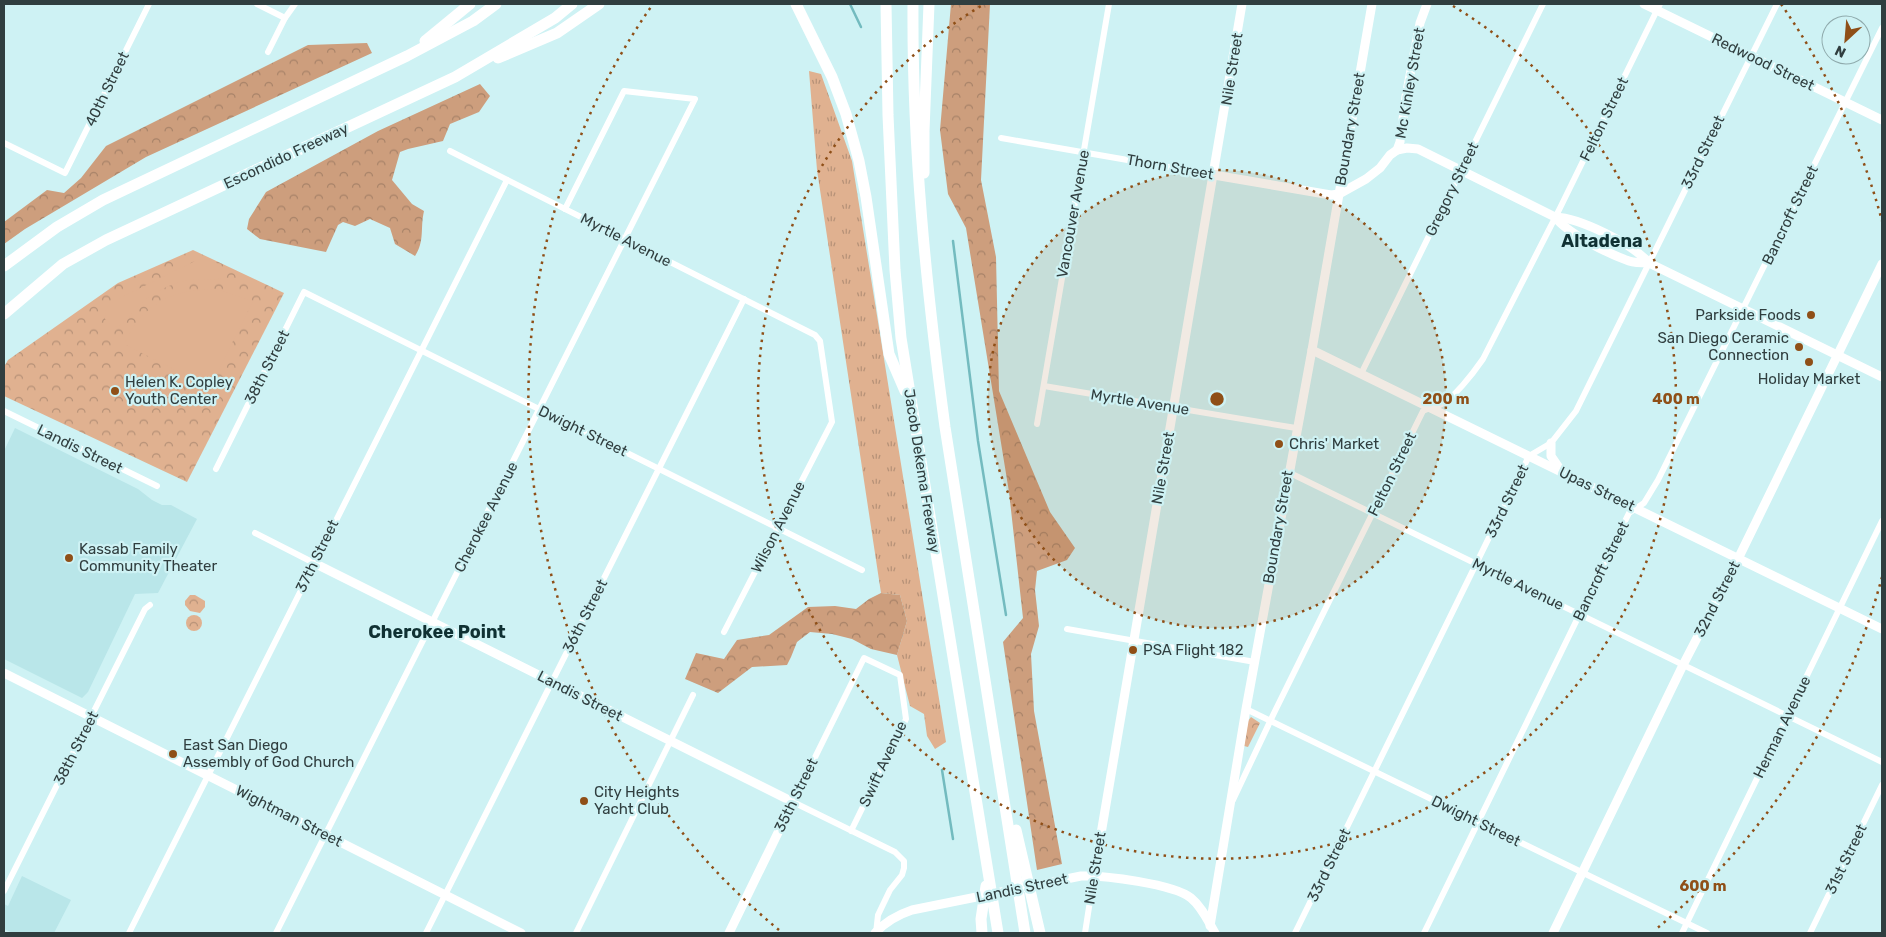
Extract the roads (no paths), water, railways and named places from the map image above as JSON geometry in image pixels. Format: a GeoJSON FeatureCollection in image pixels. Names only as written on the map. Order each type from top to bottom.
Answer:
{"type":"FeatureCollection","features":[{"type":"Feature","properties":{"kind":"highway"},"geometry":{"type":"LineString","coordinates":[[407,56],[470,4]]}},
{"type":"Feature","properties":{"kind":"highway"},"geometry":{"type":"LineString","coordinates":[[4,266],[57,228],[103,200],[407,56],[472,21],[496,4]]}},
{"type":"Feature","properties":{"kind":"highway","name":"Escondido Freeway"},"geometry":{"type":"LineString","coordinates":[[4,314],[63,264],[106,240],[455,77],[555,18],[572,4]]}},
{"type":"Feature","properties":{"kind":"highway"},"geometry":{"type":"LineString","coordinates":[[455,77],[558,33],[599,4]]}},
{"type":"Feature","properties":{"kind":"highway"},"geometry":{"type":"LineString","coordinates":[[796,4],[832,78],[846,114],[859,161],[866,197],[889,354],[912,407]]}},
{"type":"Feature","properties":{"kind":"highway","name":"Jacob Dekema Freeway"},"geometry":{"type":"LineString","coordinates":[[886,4],[888,115],[895,270],[901,338],[998,933]]}},
{"type":"Feature","properties":{"kind":"highway","name":"Jacob Dekema Freeway"},"geometry":{"type":"LineString","coordinates":[[912,4],[915,137],[924,262],[945,426],[1025,933]]}},
{"type":"Feature","properties":{"kind":"highway"},"geometry":{"type":"LineString","coordinates":[[924,262],[924,131],[930,4]]}},
{"type":"Feature","properties":{"kind":"highway"},"geometry":{"type":"LineString","coordinates":[[995,742],[1040,933]]}},
{"type":"Feature","properties":{"kind":"highway"},"geometry":{"type":"LineString","coordinates":[[982,933],[980,919],[988,877]]}},
{"type":"Feature","properties":{"kind":"street","name":"40th Street"},"geometry":{"type":"LineString","coordinates":[[4,143],[65,174],[150,4]]}},
{"type":"Feature","properties":{"kind":"street"},"geometry":{"type":"LineString","coordinates":[[257,4],[285,18]]}},
{"type":"Feature","properties":{"kind":"street"},"geometry":{"type":"LineString","coordinates":[[268,52],[285,18],[295,4]]}},
{"type":"Feature","properties":{"kind":"street","name":"Vancouver Avenue"},"geometry":{"type":"LineString","coordinates":[[1037,424],[1108,4]]}},
{"type":"Feature","properties":{"kind":"street","name":"Nile Street"},"geometry":{"type":"LineString","coordinates":[[1085,933],[1132,641],[1174,408],[1242,4]]}},
{"type":"Feature","properties":{"kind":"street","name":"Boundary Street"},"geometry":{"type":"LineString","coordinates":[[1211,931],[1254,662],[1312,350],[1372,4]]}},
{"type":"Feature","properties":{"kind":"street","name":"Mc Kinley Street"},"geometry":{"type":"LineString","coordinates":[[1339,194],[1380,168],[1397,150],[1400,142],[1406,96],[1418,32],[1426,4]]}},
{"type":"Feature","properties":{"kind":"street","name":"Gregory Street"},"geometry":{"type":"LineString","coordinates":[[1361,374],[1544,4]]}},
{"type":"Feature","properties":{"kind":"street","name":"Redwood Street"},"geometry":{"type":"LineString","coordinates":[[1644,4],[1659,7],[1751,56],[1882,120]]}},
{"type":"Feature","properties":{"kind":"street","name":"33rd Street"},"geometry":{"type":"LineString","coordinates":[[1296,933],[1529,456],[1551,443],[1576,411],[1777,4]]}},
{"type":"Feature","properties":{"kind":"street","name":"Felton Street"},"geometry":{"type":"LineString","coordinates":[[1231,805],[1270,721],[1423,411],[1429,407],[1439,406],[1456,392],[1483,359],[1659,7]]}},
{"type":"Feature","properties":{"kind":"street","name":"Bancroft Street"},"geometry":{"type":"LineString","coordinates":[[1424,933],[1629,513],[1644,503],[1658,480],[1882,28]]}},
{"type":"Feature","properties":{"kind":"street","name":"Cherokee Avenue"},"geometry":{"type":"LineString","coordinates":[[276,933],[540,410],[694,99],[624,91],[565,209]]}},
{"type":"Feature","properties":{"kind":"street","name":"Thorn Street"},"geometry":{"type":"LineString","coordinates":[[1001,138],[1330,195],[1339,194]]}},
{"type":"Feature","properties":{"kind":"street"},"geometry":{"type":"LineString","coordinates":[[1397,150],[1407,148],[1418,149],[1555,218],[1575,220],[1605,234],[1642,254],[1648,263]]}},
{"type":"Feature","properties":{"kind":"street","name":"Myrtle Avenue"},"geometry":{"type":"LineString","coordinates":[[450,151],[815,335],[820,341],[832,422]]}},
{"type":"Feature","properties":{"kind":"street","name":"37th Street"},"geometry":{"type":"LineString","coordinates":[[130,933],[506,180]]}},
{"type":"Feature","properties":{"kind":"street"},"geometry":{"type":"LineString","coordinates":[[1555,218],[1571,232],[1599,247],[1629,261],[1648,263],[1882,377]]}},
{"type":"Feature","properties":{"kind":"street","name":"32nd Street"},"geometry":{"type":"LineString","coordinates":[[1553,933],[1683,665],[1738,558],[1882,264]]}},
{"type":"Feature","properties":{"kind":"street","name":"Dwight Street"},"geometry":{"type":"LineString","coordinates":[[304,292],[862,570]]}},
{"type":"Feature","properties":{"kind":"street","name":"38th Street"},"geometry":{"type":"LineString","coordinates":[[216,468],[304,292]]}},
{"type":"Feature","properties":{"kind":"street","name":"36th Street"},"geometry":{"type":"LineString","coordinates":[[426,933],[744,299]]}},
{"type":"Feature","properties":{"kind":"street","name":"Upas Street"},"geometry":{"type":"LineString","coordinates":[[1312,350],[1882,629]]}},
{"type":"Feature","properties":{"kind":"street","name":"Myrtle Avenue"},"geometry":{"type":"LineString","coordinates":[[1044,386],[1296,428]]}},
{"type":"Feature","properties":{"kind":"street","name":"Landis Street"},"geometry":{"type":"LineString","coordinates":[[4,411],[157,486]]}},
{"type":"Feature","properties":{"kind":"street","name":"Wilson Avenue"},"geometry":{"type":"LineString","coordinates":[[724,632],[832,422]]}},
{"type":"Feature","properties":{"kind":"street"},"geometry":{"type":"LineString","coordinates":[[1551,443],[1552,456],[1562,472]]}},
{"type":"Feature","properties":{"kind":"street","name":"Myrtle Avenue"},"geometry":{"type":"LineString","coordinates":[[1288,472],[1882,762]]}},
{"type":"Feature","properties":{"kind":"street","name":"Herman Avenue"},"geometry":{"type":"LineString","coordinates":[[1682,933],[1882,521]]}},
{"type":"Feature","properties":{"kind":"street","name":"Landis Street"},"geometry":{"type":"LineString","coordinates":[[255,533],[895,852],[904,861],[904,868],[902,875],[890,890],[878,915],[875,933]]}},
{"type":"Feature","properties":{"kind":"street","name":"38th Street"},"geometry":{"type":"LineString","coordinates":[[4,891],[92,718],[145,608],[150,605]]}},
{"type":"Feature","properties":{"kind":"street"},"geometry":{"type":"LineString","coordinates":[[1067,629],[1254,662]]}},
{"type":"Feature","properties":{"kind":"street","name":"35th Street"},"geometry":{"type":"LineString","coordinates":[[729,933],[864,658]]}},
{"type":"Feature","properties":{"kind":"street","name":"Swift Avenue"},"geometry":{"type":"LineString","coordinates":[[851,831],[906,720],[900,675],[864,658]]}},
{"type":"Feature","properties":{"kind":"street","name":"Wightman Street"},"geometry":{"type":"LineString","coordinates":[[4,674],[521,933]]}},
{"type":"Feature","properties":{"kind":"street"},"geometry":{"type":"LineString","coordinates":[[576,933],[693,695]]}},
{"type":"Feature","properties":{"kind":"street","name":"Dwight Street"},"geometry":{"type":"LineString","coordinates":[[1246,709],[1707,933]]}},
{"type":"Feature","properties":{"kind":"street","name":"31st Street"},"geometry":{"type":"LineString","coordinates":[[1810,933],[1882,785]]}},
{"type":"Feature","properties":{"kind":"street","name":"Landis Street"},"geometry":{"type":"LineString","coordinates":[[875,933],[896,915],[912,910],[1094,875],[1178,891],[1193,899],[1211,931]]}},
{"type":"Feature","properties":{"kind":"waterway"},"geometry":{"type":"LineString","coordinates":[[850,4],[861,27]]}},
{"type":"Feature","properties":{"kind":"waterway"},"geometry":{"type":"LineString","coordinates":[[953,241],[978,441],[1006,615]]}},
{"type":"Feature","properties":{"kind":"waterway"},"geometry":{"type":"LineString","coordinates":[[942,770],[953,839]]}},
{"type":"Feature","properties":{"kind":"place","name":"Parkside Foods"},"geometry":{"type":"Point","coordinates":[1811,315]}},
{"type":"Feature","properties":{"kind":"place","name":"San Diego Ceramic Connection"},"geometry":{"type":"Point","coordinates":[1799,347]}},
{"type":"Feature","properties":{"kind":"place","name":"Holiday Market"},"geometry":{"type":"Point","coordinates":[1809,362]}},
{"type":"Feature","properties":{"kind":"place","name":"Helen K. Copley Youth Center"},"geometry":{"type":"Point","coordinates":[115,391]}},
{"type":"Feature","properties":{"kind":"place","name":"Chris' Market"},"geometry":{"type":"Point","coordinates":[1279,444]}},
{"type":"Feature","properties":{"kind":"place","name":"Kassab Family Community Theater"},"geometry":{"type":"Point","coordinates":[69,558]}},
{"type":"Feature","properties":{"kind":"place","name":"PSA Flight 182"},"geometry":{"type":"Point","coordinates":[1133,650]}},
{"type":"Feature","properties":{"kind":"place","name":"East San Diego Assembly of God Church"},"geometry":{"type":"Point","coordinates":[173,754]}},
{"type":"Feature","properties":{"kind":"place","name":"City Heights Yacht Club"},"geometry":{"type":"Point","coordinates":[584,801]}},
{"type":"Feature","properties":{"kind":"district","name":"Altadena"},"geometry":{"type":"Point","coordinates":[1602,241]}},
{"type":"Feature","properties":{"kind":"district","name":"Cherokee Point"},"geometry":{"type":"Point","coordinates":[437,632]}}]}
